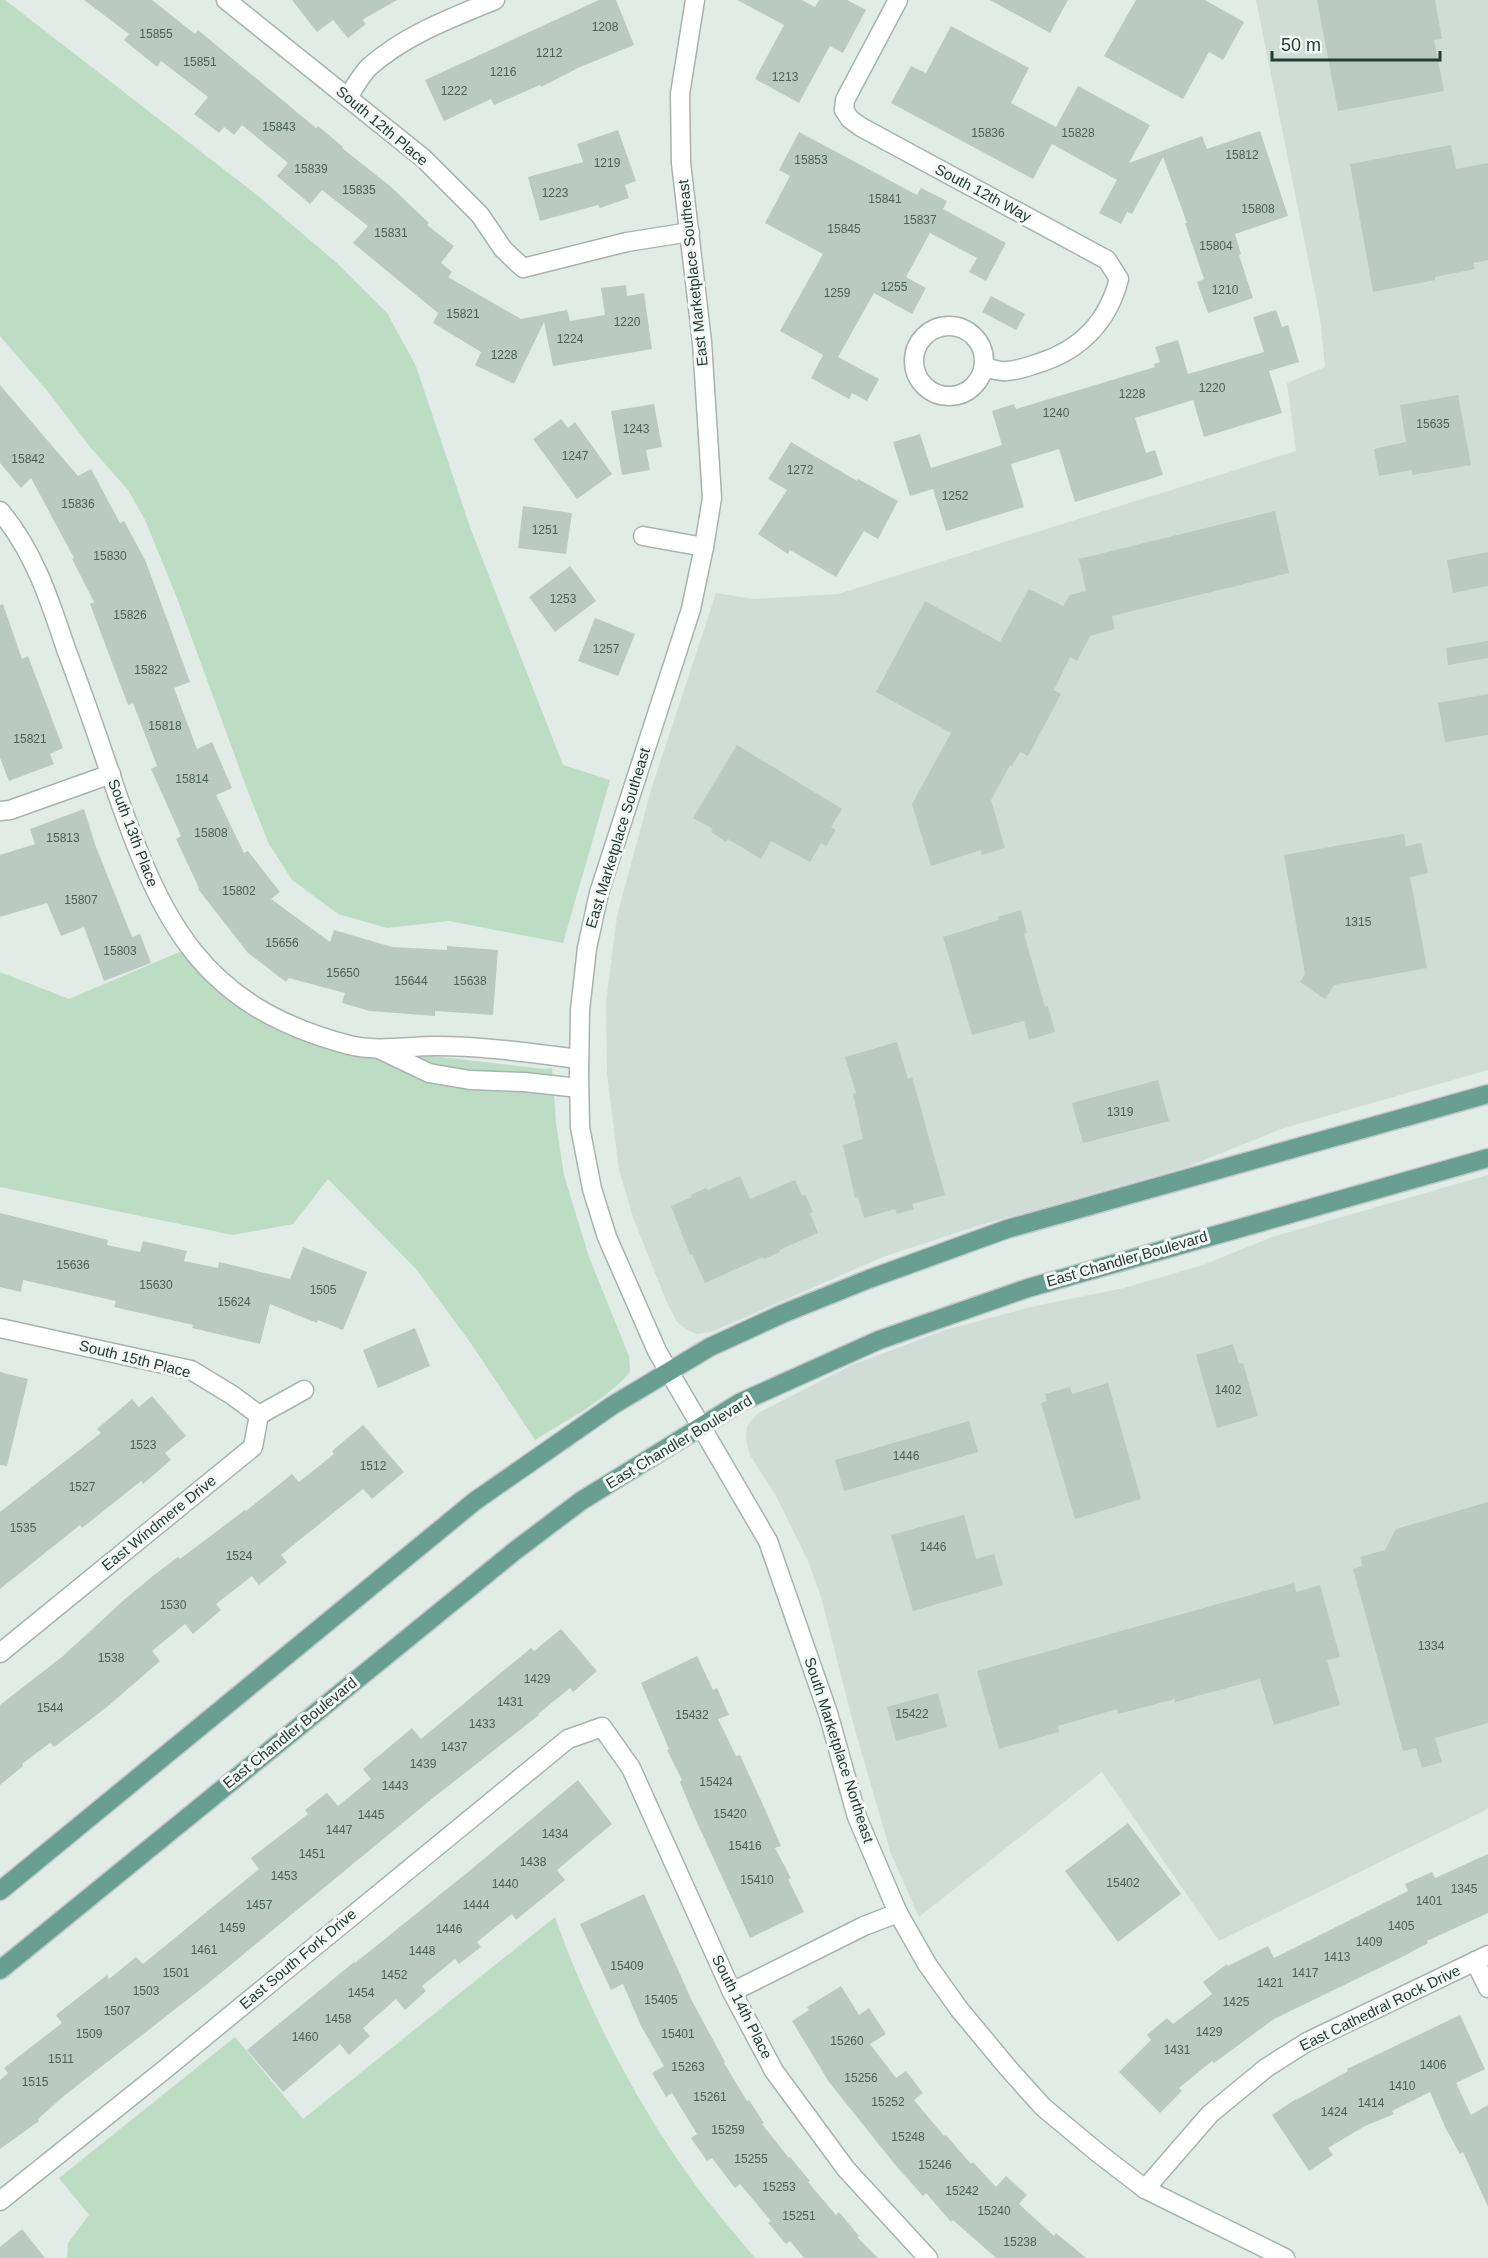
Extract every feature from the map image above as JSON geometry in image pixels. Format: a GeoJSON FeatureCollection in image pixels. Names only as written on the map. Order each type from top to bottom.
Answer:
{"type":"FeatureCollection","features":[{"type":"Feature","properties":{"kind":"main road"},"geometry":{"type":"LineString","coordinates":[[0,1891],[476,1502],[613,1405],[710,1347],[782,1314],[868,1279],[1007,1229],[1488,1094]]}},
{"type":"Feature","properties":{"kind":"main road","name":"East Chandler Boulevard"},"geometry":{"type":"LineString","coordinates":[[0,1970],[525,1543],[581,1501],[741,1402],[868,1345],[1028,1288],[1488,1158]]}},
{"type":"Feature","properties":{"kind":"street","name":"South 12th Place"},"geometry":{"type":"LineString","coordinates":[[226,0],[423,158],[480,215],[502,249],[523,268],[627,242],[690,232]]}},
{"type":"Feature","properties":{"kind":"street"},"geometry":{"type":"LineString","coordinates":[[348,97],[368,68],[405,40],[444,20],[495,0]]}},
{"type":"Feature","properties":{"kind":"street","name":"East Marketplace Southeast"},"geometry":{"type":"LineString","coordinates":[[669,1372],[657,1351],[607,1237],[592,1189],[580,1127],[579,1059],[580,1010],[587,948],[599,893],[691,609],[712,498],[709,437],[690,232],[681,162],[680,94],[695,0]]}},
{"type":"Feature","properties":{"kind":"street","name":"South 12th Way"},"geometry":{"type":"LineString","coordinates":[[898,0],[845,100],[844,110],[850,119],[1107,260],[1119,279],[1107,310],[1095,330],[1079,344],[1055,358],[1006,372],[984,367]]}},
{"type":"Feature","properties":{"kind":"street","name":"South 13th Place"},"geometry":{"type":"LineString","coordinates":[[0,511],[14,527],[44,584],[156,894],[172,925],[202,963],[230,988],[278,1020],[302,1031],[351,1045],[380,1050],[447,1047],[525,1052],[579,1059]]}},
{"type":"Feature","properties":{"kind":"street"},"geometry":{"type":"LineString","coordinates":[[643,536],[704,547]]}},
{"type":"Feature","properties":{"kind":"street"},"geometry":{"type":"LineString","coordinates":[[0,811],[10,810],[111,774]]}},
{"type":"Feature","properties":{"kind":"street","name":"South 13th Place"},"geometry":{"type":"LineString","coordinates":[[380,1050],[429,1073],[470,1080],[524,1082],[579,1088]]}},
{"type":"Feature","properties":{"kind":"street","name":"South 15th Place"},"geometry":{"type":"LineString","coordinates":[[0,1328],[191,1370],[259,1415]]}},
{"type":"Feature","properties":{"kind":"street","name":"South Marketplace Northeast"},"geometry":{"type":"LineString","coordinates":[[669,1372],[768,1541],[828,1713],[857,1817],[909,1935],[959,2009],[1043,2106],[1145,2189],[1285,2258]]}},
{"type":"Feature","properties":{"kind":"street"},"geometry":{"type":"LineString","coordinates":[[259,1415],[304,1390]]}},
{"type":"Feature","properties":{"kind":"street","name":"East Windmere Drive"},"geometry":{"type":"LineString","coordinates":[[0,1653],[253,1447],[259,1415]]}},
{"type":"Feature","properties":{"kind":"street","name":"South 14th Place"},"geometry":{"type":"LineString","coordinates":[[602,1727],[631,1768],[732,1992],[774,2071],[846,2169],[928,2258]]}},
{"type":"Feature","properties":{"kind":"street","name":"East South Fork Drive"},"geometry":{"type":"LineString","coordinates":[[0,2201],[164,2070],[568,1739],[602,1727]]}},
{"type":"Feature","properties":{"kind":"street"},"geometry":{"type":"LineString","coordinates":[[732,1992],[864,1926],[898,1913]]}},
{"type":"Feature","properties":{"kind":"street"},"geometry":{"type":"LineString","coordinates":[[1481,1958],[1488,1988]]}},
{"type":"Feature","properties":{"kind":"street","name":"East Cathedral Rock Drive"},"geometry":{"type":"LineString","coordinates":[[1145,2189],[1210,2114],[1266,2068],[1307,2042],[1481,1958]]}},
{"type":"Feature","properties":{"kind":"shaded area"},"geometry":{"type":"Polygon","coordinates":[[[1256,0],[1488,0],[1488,1070],[1281,1129],[1187,1167],[977,1226],[883,1257],[711,1332],[697,1334],[687,1330],[677,1322],[667,1303],[633,1217],[619,1170],[607,1074],[606,1002],[617,916],[651,790],[716,593],[753,599],[838,594],[1296,451],[1287,383],[1325,367],[1320,318],[1256,0]]]}},
{"type":"Feature","properties":{"kind":"shaded area"},"geometry":{"type":"Polygon","coordinates":[[[1488,1175],[1488,1809],[1219,1941],[1102,1772],[919,1917],[891,1854],[855,1730],[821,1597],[808,1561],[776,1496],[750,1455],[746,1440],[747,1426],[758,1413],[850,1366],[945,1330],[1035,1306],[1124,1288],[1203,1265],[1272,1237],[1488,1175]]]}},
{"type":"Feature","properties":{"kind":"green space"},"geometry":{"type":"Polygon","coordinates":[[[0,0],[5,0],[257,195],[338,264],[387,313],[416,366],[471,530],[563,765],[610,780],[563,943],[449,921],[387,928],[338,914],[292,880],[269,844],[177,598],[145,520],[128,490],[0,336],[0,0]]]}},
{"type":"Feature","properties":{"kind":"green space"},"geometry":{"type":"Polygon","coordinates":[[[189,948],[253,1005],[380,1050],[544,1069],[552,1068],[556,1123],[564,1175],[589,1257],[629,1356],[630,1372],[620,1383],[585,1409],[535,1440],[472,1345],[417,1270],[328,1179],[293,1224],[233,1235],[0,1187],[0,972],[69,999],[189,948]]]}},
{"type":"Feature","properties":{"kind":"green space"},"geometry":{"type":"Polygon","coordinates":[[[555,1917],[581,1984],[631,2084],[669,2147],[697,2187],[755,2258],[67,2258],[68,2243],[89,2215],[59,2178],[235,2037],[303,2119],[555,1917]]]}},
{"type":"Feature","properties":{"kind":"building"},"geometry":{"type":"Polygon","coordinates":[[[84,0],[152,0],[195,34],[198,30],[390,186],[429,223],[427,225],[454,246],[441,263],[452,272],[448,277],[521,319],[567,310],[570,321],[605,315],[601,288],[626,285],[627,296],[644,293],[652,349],[553,366],[544,322],[514,384],[475,365],[481,352],[433,323],[438,313],[353,243],[368,226],[322,190],[310,204],[277,176],[288,163],[242,125],[234,135],[224,127],[219,133],[194,114],[208,97],[161,61],[157,67],[124,40],[129,34],[84,0]]]}},
{"type":"Feature","properties":{"kind":"building"},"geometry":{"type":"Polygon","coordinates":[[[292,0],[397,0],[362,20],[366,24],[348,38],[333,20],[317,32],[292,0]]]}},
{"type":"Feature","properties":{"kind":"building"},"geometry":{"type":"Polygon","coordinates":[[[599,0],[616,0],[634,45],[580,67],[541,87],[540,85],[494,105],[491,99],[444,121],[425,80],[599,0]]]}},
{"type":"Feature","properties":{"kind":"building"},"geometry":{"type":"Polygon","coordinates":[[[737,0],[802,0],[815,7],[819,0],[847,0],[866,10],[843,53],[830,46],[799,103],[755,79],[784,25],[737,0]]]}},
{"type":"Feature","properties":{"kind":"building"},"geometry":{"type":"Polygon","coordinates":[[[990,0],[1068,0],[1050,33],[990,0]]]}},
{"type":"Feature","properties":{"kind":"building"},"geometry":{"type":"Polygon","coordinates":[[[1136,0],[1205,0],[1244,22],[1223,60],[1209,52],[1183,99],[1104,56],[1136,0]]]}},
{"type":"Feature","properties":{"kind":"building"},"geometry":{"type":"Polygon","coordinates":[[[1317,0],[1435,0],[1442,39],[1434,40],[1444,91],[1338,111],[1317,0]]]}},
{"type":"Feature","properties":{"kind":"building"},"geometry":{"type":"Polygon","coordinates":[[[951,26],[1029,68],[1011,103],[1056,127],[1078,86],[1150,125],[1129,163],[1202,136],[1207,149],[1260,131],[1288,216],[1235,234],[1241,254],[1239,255],[1253,298],[1208,313],[1197,282],[1204,279],[1163,157],[1132,214],[1127,212],[1121,224],[1099,213],[1117,180],[1052,144],[1033,179],[891,103],[911,66],[926,73],[951,26]]]}},
{"type":"Feature","properties":{"kind":"building"},"geometry":{"type":"Polygon","coordinates":[[[618,130],[636,181],[625,185],[629,198],[600,208],[598,205],[540,221],[528,177],[583,162],[577,144],[618,130]]]}},
{"type":"Feature","properties":{"kind":"building"},"geometry":{"type":"Polygon","coordinates":[[[799,132],[917,195],[921,188],[947,201],[943,209],[1006,243],[986,281],[969,272],[977,258],[930,233],[906,277],[926,288],[912,314],[874,293],[838,357],[879,379],[867,401],[852,393],[849,399],[811,378],[823,355],[780,331],[823,254],[765,223],[790,176],[779,170],[799,132]]]}},
{"type":"Feature","properties":{"kind":"building"},"geometry":{"type":"Polygon","coordinates":[[[1451,145],[1456,169],[1488,163],[1488,260],[1473,263],[1475,269],[1435,277],[1435,280],[1373,292],[1350,164],[1451,145]]]}},
{"type":"Feature","properties":{"kind":"building"},"geometry":{"type":"Polygon","coordinates":[[[991,296],[1025,314],[1016,330],[982,312],[991,296]]]}},
{"type":"Feature","properties":{"kind":"building"},"geometry":{"type":"Polygon","coordinates":[[[1276,310],[1282,327],[1288,325],[1299,362],[1269,371],[1282,413],[1204,437],[1193,400],[1135,418],[1146,453],[1155,450],[1163,475],[1075,502],[1059,449],[1011,464],[1024,507],[946,531],[933,489],[910,496],[893,442],[920,434],[931,468],[1002,445],[992,411],[1014,404],[1016,409],[1155,367],[1154,364],[1160,362],[1155,347],[1178,340],[1188,374],[1264,352],[1253,317],[1276,310]]]}},
{"type":"Feature","properties":{"kind":"building"},"geometry":{"type":"Polygon","coordinates":[[[0,385],[78,476],[91,469],[120,523],[124,521],[146,562],[190,682],[174,688],[197,749],[212,742],[232,788],[216,795],[244,853],[248,851],[280,892],[271,899],[330,942],[334,930],[392,947],[447,950],[447,946],[498,950],[493,1015],[435,1011],[435,1016],[370,1011],[342,1003],[345,993],[289,978],[286,982],[248,953],[198,889],[176,839],[181,836],[151,769],[157,766],[133,703],[128,705],[90,604],[94,602],[72,559],[74,558],[31,478],[21,488],[0,463],[0,385]]]}},
{"type":"Feature","properties":{"kind":"building"},"geometry":{"type":"Polygon","coordinates":[[[1458,395],[1471,465],[1412,475],[1412,470],[1379,476],[1374,449],[1406,442],[1400,405],[1458,395]]]}},
{"type":"Feature","properties":{"kind":"building"},"geometry":{"type":"Polygon","coordinates":[[[654,404],[662,447],[646,450],[650,470],[622,475],[611,411],[654,404]]]}},
{"type":"Feature","properties":{"kind":"building"},"geometry":{"type":"Polygon","coordinates":[[[561,419],[568,428],[575,422],[612,474],[577,499],[533,439],[561,419]]]}},
{"type":"Feature","properties":{"kind":"building"},"geometry":{"type":"Polygon","coordinates":[[[791,442],[857,481],[858,479],[898,501],[878,539],[864,531],[836,577],[790,550],[788,554],[758,534],[787,490],[768,479],[791,442]]]}},
{"type":"Feature","properties":{"kind":"building"},"geometry":{"type":"Polygon","coordinates":[[[523,506],[572,513],[566,554],[518,548],[523,506]]]}},
{"type":"Feature","properties":{"kind":"building"},"geometry":{"type":"Polygon","coordinates":[[[1275,511],[1289,573],[1112,616],[1115,629],[1090,636],[1077,661],[1070,657],[1054,690],[1061,694],[1028,756],[1020,752],[1012,766],[1010,765],[991,800],[1005,848],[982,855],[981,850],[931,866],[912,804],[951,733],[876,692],[925,601],[1000,642],[1029,589],[1063,606],[1070,595],[1086,591],[1079,559],[1275,511]]]}},
{"type":"Feature","properties":{"kind":"building"},"geometry":{"type":"Polygon","coordinates":[[[1488,552],[1488,586],[1453,593],[1447,560],[1488,552]]]}},
{"type":"Feature","properties":{"kind":"building"},"geometry":{"type":"Polygon","coordinates":[[[570,566],[596,601],[555,632],[529,597],[570,566]]]}},
{"type":"Feature","properties":{"kind":"building"},"geometry":{"type":"Polygon","coordinates":[[[3,604],[22,659],[28,656],[63,748],[50,754],[54,764],[9,781],[0,758],[0,605],[3,604]]]}},
{"type":"Feature","properties":{"kind":"building"},"geometry":{"type":"Polygon","coordinates":[[[595,618],[635,634],[618,676],[578,661],[595,618]]]}},
{"type":"Feature","properties":{"kind":"building"},"geometry":{"type":"Polygon","coordinates":[[[1488,641],[1488,658],[1448,665],[1446,648],[1488,641]]]}},
{"type":"Feature","properties":{"kind":"building"},"geometry":{"type":"Polygon","coordinates":[[[1488,694],[1488,735],[1445,742],[1438,703],[1488,694]]]}},
{"type":"Feature","properties":{"kind":"building"},"geometry":{"type":"Polygon","coordinates":[[[737,745],[842,809],[831,827],[836,830],[826,846],[821,843],[810,862],[771,841],[761,859],[728,839],[726,842],[711,832],[713,829],[693,818],[737,745]]]}},
{"type":"Feature","properties":{"kind":"building"},"geometry":{"type":"Polygon","coordinates":[[[84,809],[96,847],[132,937],[140,934],[151,963],[104,981],[84,927],[61,936],[47,903],[0,917],[0,855],[35,844],[30,829],[84,809]]]}},
{"type":"Feature","properties":{"kind":"building"},"geometry":{"type":"Polygon","coordinates":[[[1404,834],[1406,846],[1421,843],[1428,873],[1410,877],[1427,968],[1334,985],[1325,999],[1300,982],[1305,974],[1284,855],[1404,834]]]}},
{"type":"Feature","properties":{"kind":"building"},"geometry":{"type":"Polygon","coordinates":[[[1021,910],[1027,933],[1024,934],[1045,1007],[1048,1006],[1055,1032],[1029,1040],[1024,1021],[972,1035],[943,937],[999,920],[998,917],[1021,910]]]}},
{"type":"Feature","properties":{"kind":"building"},"geometry":{"type":"Polygon","coordinates":[[[897,1042],[908,1079],[912,1077],[945,1195],[912,1204],[914,1209],[897,1214],[895,1209],[864,1218],[858,1197],[855,1198],[843,1145],[863,1139],[853,1094],[856,1093],[845,1057],[897,1042]]]}},
{"type":"Feature","properties":{"kind":"building"},"geometry":{"type":"Polygon","coordinates":[[[1158,1080],[1169,1121],[1083,1143],[1072,1103],[1158,1080]]]}},
{"type":"Feature","properties":{"kind":"building"},"geometry":{"type":"Polygon","coordinates":[[[740,1176],[750,1199],[795,1180],[802,1196],[805,1194],[813,1212],[810,1213],[818,1233],[779,1250],[780,1252],[764,1259],[763,1257],[705,1283],[692,1254],[690,1255],[671,1206],[706,1188],[708,1190],[740,1176]]]}},
{"type":"Feature","properties":{"kind":"building"},"geometry":{"type":"Polygon","coordinates":[[[0,1213],[108,1240],[107,1245],[140,1252],[143,1241],[187,1251],[184,1261],[218,1268],[219,1262],[290,1279],[303,1247],[367,1272],[343,1330],[318,1320],[317,1323],[270,1304],[260,1344],[192,1328],[193,1325],[114,1307],[116,1301],[23,1280],[21,1292],[0,1287],[0,1213]]]}},
{"type":"Feature","properties":{"kind":"building"},"geometry":{"type":"Polygon","coordinates":[[[415,1328],[430,1366],[378,1388],[363,1350],[415,1328]]]}},
{"type":"Feature","properties":{"kind":"building"},"geometry":{"type":"Polygon","coordinates":[[[1233,1344],[1239,1364],[1243,1363],[1258,1416],[1217,1428],[1196,1355],[1233,1344]]]}},
{"type":"Feature","properties":{"kind":"building"},"geometry":{"type":"Polygon","coordinates":[[[0,1372],[28,1379],[7,1466],[0,1465],[0,1372]]]}},
{"type":"Feature","properties":{"kind":"building"},"geometry":{"type":"Polygon","coordinates":[[[1108,1383],[1141,1499],[1075,1519],[1041,1403],[1047,1401],[1045,1394],[1070,1387],[1072,1394],[1108,1383]]]}},
{"type":"Feature","properties":{"kind":"building"},"geometry":{"type":"Polygon","coordinates":[[[152,1396],[186,1436],[165,1453],[171,1460],[143,1484],[141,1481],[82,1528],[80,1525],[0,1589],[0,1512],[101,1433],[97,1429],[132,1399],[139,1407],[152,1396]]]}},
{"type":"Feature","properties":{"kind":"building"},"geometry":{"type":"Polygon","coordinates":[[[969,1421],[978,1452],[844,1491],[835,1460],[969,1421]]]}},
{"type":"Feature","properties":{"kind":"building"},"geometry":{"type":"Polygon","coordinates":[[[363,1425],[404,1472],[372,1499],[363,1489],[281,1555],[287,1562],[259,1585],[252,1576],[216,1604],[221,1610],[193,1634],[185,1624],[152,1651],[160,1661],[107,1707],[54,1747],[50,1743],[22,1764],[23,1766],[0,1785],[0,1705],[63,1656],[154,1575],[246,1511],[292,1474],[299,1482],[334,1454],[332,1451],[363,1425]]]}},
{"type":"Feature","properties":{"kind":"building"},"geometry":{"type":"Polygon","coordinates":[[[1488,1502],[1488,1723],[1435,1738],[1442,1762],[1422,1768],[1416,1748],[1403,1751],[1353,1569],[1362,1566],[1360,1557],[1385,1550],[1396,1529],[1488,1502]]]}},
{"type":"Feature","properties":{"kind":"building"},"geometry":{"type":"Polygon","coordinates":[[[964,1515],[976,1559],[994,1554],[1003,1585],[913,1611],[891,1535],[964,1515]]]}},
{"type":"Feature","properties":{"kind":"building"},"geometry":{"type":"Polygon","coordinates":[[[1294,1583],[1296,1592],[1320,1585],[1340,1657],[1327,1660],[1340,1705],[1274,1725],[1260,1679],[1175,1702],[1175,1699],[1118,1714],[1117,1709],[1058,1726],[1059,1732],[999,1749],[977,1671],[1294,1583]]]}},
{"type":"Feature","properties":{"kind":"building"},"geometry":{"type":"Polygon","coordinates":[[[561,1629],[597,1671],[573,1692],[570,1688],[205,1986],[65,2095],[38,2119],[39,2121],[0,2149],[0,2080],[8,2073],[4,2068],[62,2023],[56,2015],[107,1975],[109,1979],[136,1957],[143,1964],[259,1869],[251,1858],[308,1814],[305,1810],[327,1793],[338,1806],[371,1779],[363,1769],[412,1728],[421,1739],[531,1648],[534,1651],[561,1629]]]}},
{"type":"Feature","properties":{"kind":"building"},"geometry":{"type":"Polygon","coordinates":[[[697,1656],[713,1690],[717,1688],[729,1715],[718,1719],[736,1756],[740,1755],[764,1807],[781,1846],[775,1848],[791,1878],[788,1879],[804,1912],[750,1938],[694,1816],[680,1782],[682,1780],[667,1750],[669,1749],[641,1683],[697,1656]]]}},
{"type":"Feature","properties":{"kind":"building"},"geometry":{"type":"Polygon","coordinates":[[[938,1693],[947,1727],[896,1741],[887,1707],[938,1693]]]}},
{"type":"Feature","properties":{"kind":"building"},"geometry":{"type":"Polygon","coordinates":[[[578,1780],[612,1824],[557,1870],[565,1880],[516,1920],[512,1914],[477,1942],[481,1947],[459,1964],[455,1959],[422,1986],[426,1991],[405,2010],[396,1999],[363,2028],[370,2036],[349,2055],[340,2044],[283,2092],[247,2050],[473,1868],[578,1780]]]}},
{"type":"Feature","properties":{"kind":"building"},"geometry":{"type":"Polygon","coordinates":[[[1128,1823],[1181,1894],[1118,1942],[1065,1871],[1128,1823]]]}},
{"type":"Feature","properties":{"kind":"building"},"geometry":{"type":"Polygon","coordinates":[[[1488,1854],[1488,1913],[1427,1941],[1428,1943],[1404,1956],[1274,2019],[1214,2063],[1212,2061],[1179,2088],[1182,2091],[1160,2113],[1119,2072],[1151,2040],[1147,2035],[1167,2018],[1173,2024],[1212,1994],[1203,1982],[1227,1964],[1228,1966],[1268,1946],[1274,1958],[1408,1891],[1405,1884],[1432,1872],[1435,1878],[1488,1854]]]}},
{"type":"Feature","properties":{"kind":"building"},"geometry":{"type":"Polygon","coordinates":[[[644,1894],[692,2001],[724,2063],[747,2101],[749,2100],[764,2123],[762,2124],[810,2181],[808,2182],[836,2215],[839,2212],[859,2236],[857,2237],[878,2258],[804,2258],[790,2241],[786,2244],[768,2223],[771,2221],[740,2184],[735,2188],[712,2158],[707,2161],[691,2138],[697,2134],[672,2093],[666,2097],[652,2073],[664,2066],[641,2026],[623,1984],[611,1990],[580,1924],[644,1894]]]}},
{"type":"Feature","properties":{"kind":"building"},"geometry":{"type":"Polygon","coordinates":[[[841,1986],[859,2015],[869,2008],[886,2034],[870,2044],[896,2078],[906,2071],[923,2093],[914,2100],[944,2136],[946,2135],[971,2164],[973,2162],[996,2187],[1006,2176],[1027,2195],[1019,2204],[1054,2236],[1056,2233],[1086,2258],[996,2258],[953,2220],[951,2222],[926,2193],[923,2196],[829,2082],[792,2021],[809,2010],[807,2007],[841,1986]]]}},
{"type":"Feature","properties":{"kind":"building"},"geometry":{"type":"Polygon","coordinates":[[[1460,2015],[1485,2069],[1456,2083],[1471,2115],[1488,2105],[1488,2207],[1463,2152],[1460,2154],[1446,2129],[1430,2092],[1392,2111],[1394,2114],[1365,2126],[1328,2148],[1333,2155],[1309,2171],[1272,2115],[1296,2099],[1348,2071],[1347,2069],[1460,2015]]]}},
{"type":"Feature","properties":{"kind":"building"},"geometry":{"type":"Polygon","coordinates":[[[22,2229],[45,2258],[0,2258],[0,2247],[22,2229]]]}}]}
